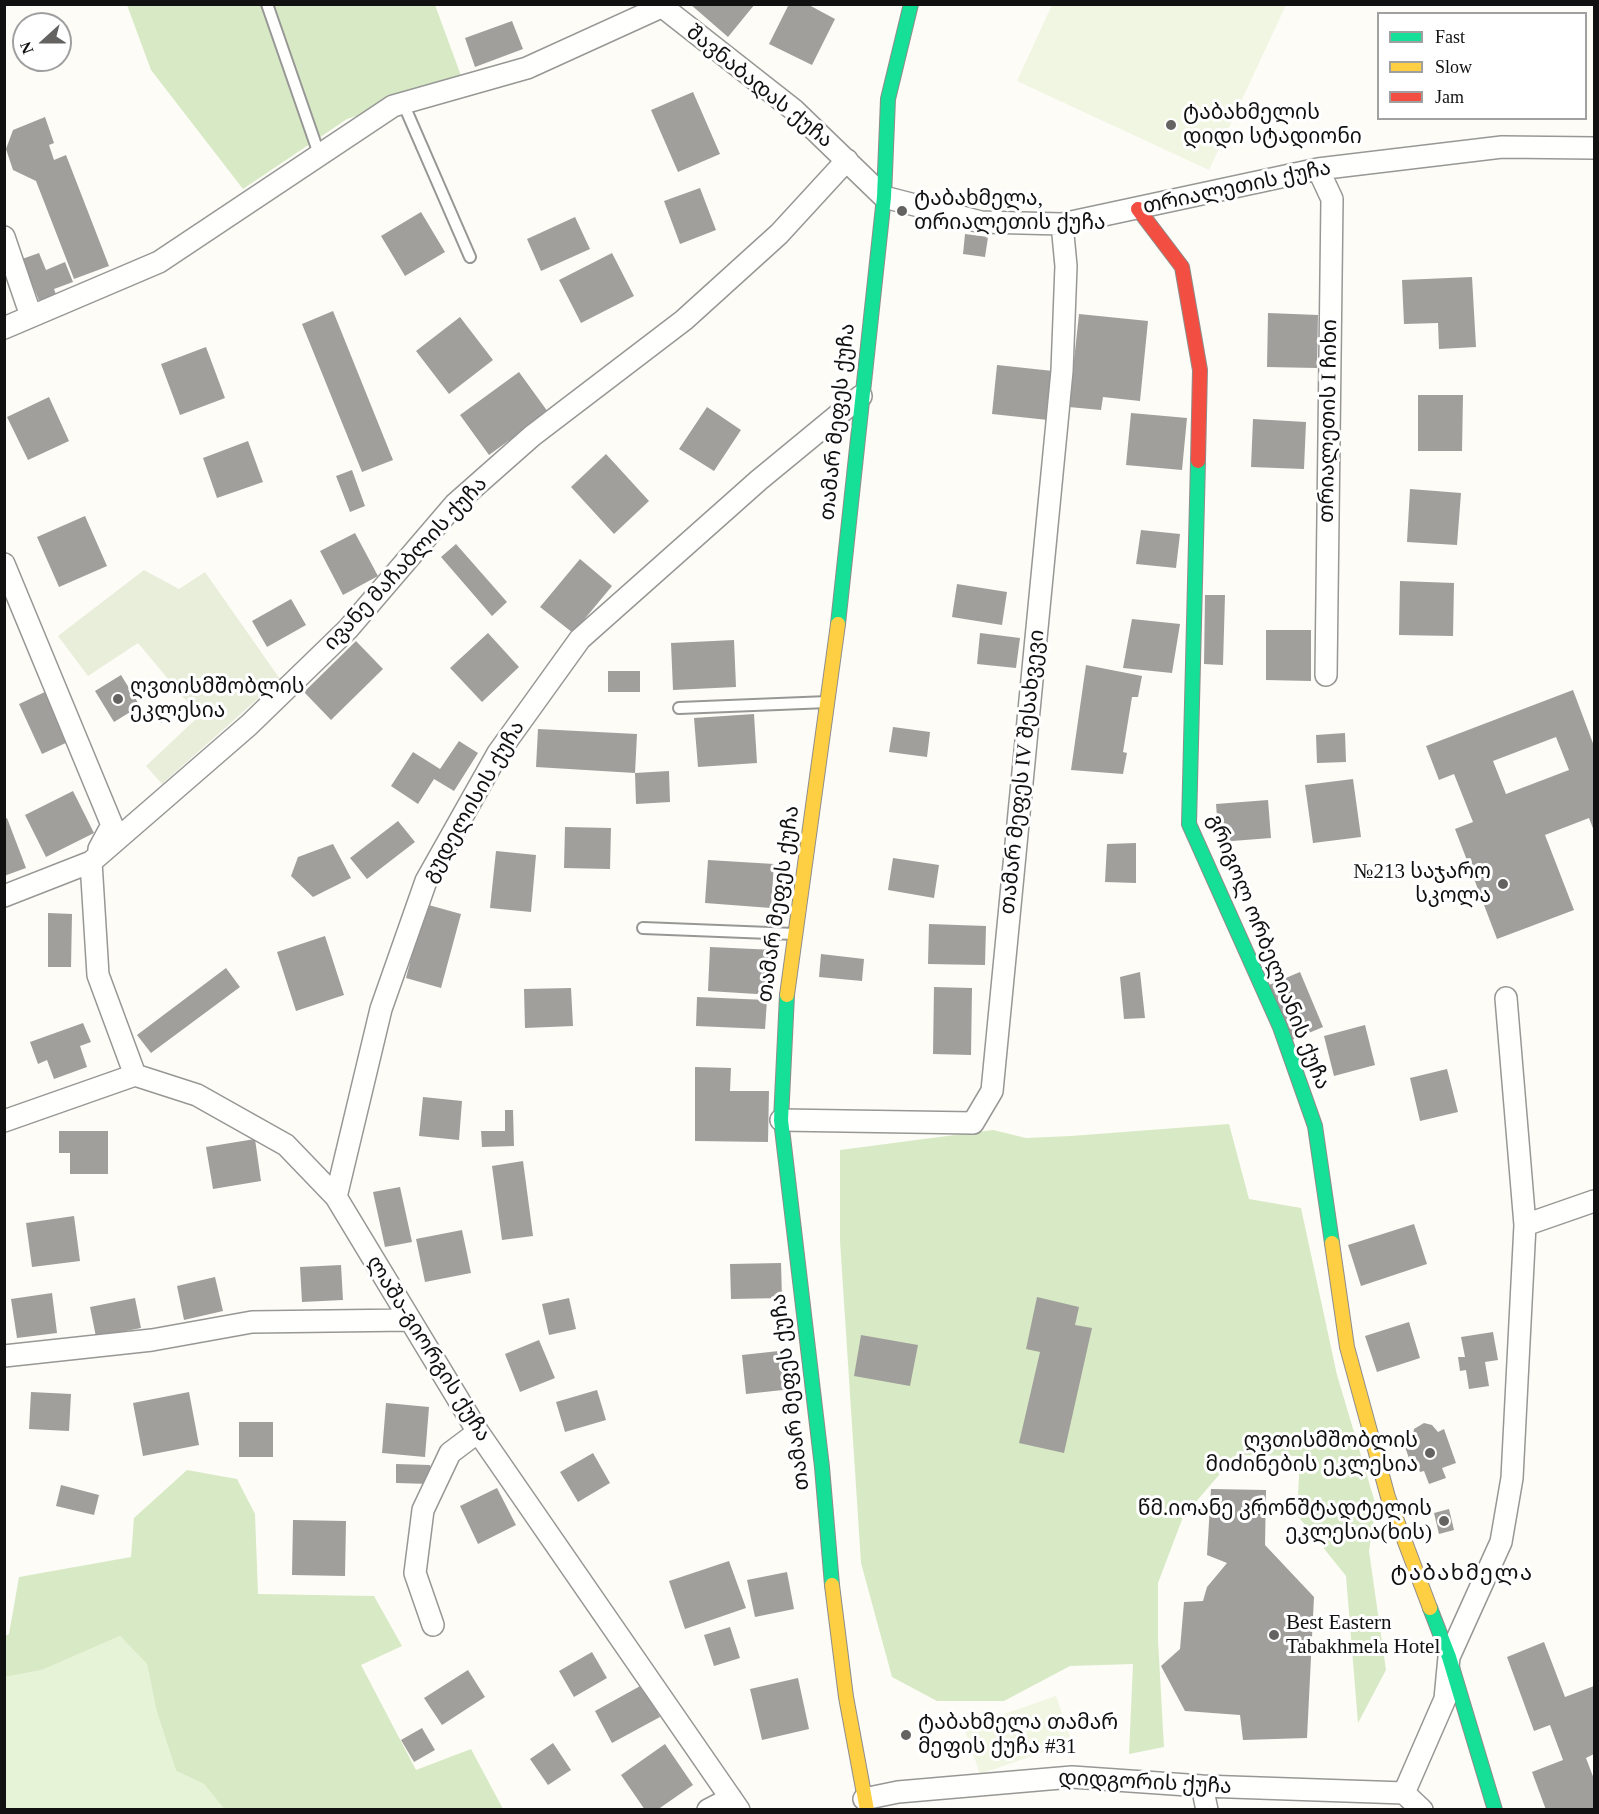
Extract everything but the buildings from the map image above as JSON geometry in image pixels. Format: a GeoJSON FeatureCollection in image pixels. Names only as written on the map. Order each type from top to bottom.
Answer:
{"type":"FeatureCollection","features":[{"type":"Feature","properties":{"kind":"street","name":"თამარ მეფეს ქუჩა"},"geometry":{"type":"LineString","coordinates":[[866,1804],[846,1697],[831,1574],[822,1467],[781,1120],[786,1005],[828,702],[884,197],[888,99],[911,4]]}},
{"type":"Feature","properties":{"kind":"street"},"geometry":{"type":"LineString","coordinates":[[4,328],[159,262],[393,106],[527,68],[660,6]]}},
{"type":"Feature","properties":{"kind":"street","name":"შავნაბადას ქუჩა"},"geometry":{"type":"LineString","coordinates":[[660,6],[794,110],[884,197]]}},
{"type":"Feature","properties":{"kind":"street","name":"თრიალეთის ქუჩა"},"geometry":{"type":"LineString","coordinates":[[884,197],[981,222],[1062,224],[1318,169],[1502,147],[1594,148]]}},
{"type":"Feature","properties":{"kind":"street","name":"ივანე მაჩაბლის ქუჩა"},"geometry":{"type":"LineString","coordinates":[[4,896],[91,862],[249,725],[348,628],[455,504],[532,436],[684,321],[779,234],[847,160]]}},
{"type":"Feature","properties":{"kind":"street","name":"თრიალეთის I ჩიხი"},"geometry":{"type":"LineString","coordinates":[[1318,169],[1332,199],[1326,675]]}},
{"type":"Feature","properties":{"kind":"street","name":"გრიგოლ ორბელიანის ქუჩა"},"geometry":{"type":"LineString","coordinates":[[1138,208],[1182,267],[1200,370],[1189,824],[1280,1027],[1315,1126],[1347,1347],[1388,1497],[1449,1657],[1495,1809]]}},
{"type":"Feature","properties":{"kind":"street","name":"თამარ მეფეს IV შესახვევი"},"geometry":{"type":"LineString","coordinates":[[781,1120],[973,1123],[992,1091],[1062,371],[1066,266],[1062,224]]}},
{"type":"Feature","properties":{"kind":"street"},"geometry":{"type":"LineString","coordinates":[[4,237],[31,316]]}},
{"type":"Feature","properties":{"kind":"street","name":"გუდელისის ქუჩა"},"geometry":{"type":"LineString","coordinates":[[336,1197],[381,1009],[426,881],[498,753],[580,639],[759,480],[861,396]]}},
{"type":"Feature","properties":{"kind":"street"},"geometry":{"type":"LineString","coordinates":[[4,564],[112,825],[91,862],[98,975],[135,1075],[4,1121]]}},
{"type":"Feature","properties":{"kind":"street"},"geometry":{"type":"LineString","coordinates":[[1422,1809],[1404,1793],[1445,1699],[1449,1657],[1501,1542],[1512,1478],[1525,1225],[1506,998]]}},
{"type":"Feature","properties":{"kind":"street","name":"ლაშა-გიორგის ქუჩა"},"geometry":{"type":"LineString","coordinates":[[135,1075],[197,1095],[286,1145],[336,1197],[478,1432],[735,1804]]}},
{"type":"Feature","properties":{"kind":"street"},"geometry":{"type":"LineString","coordinates":[[1525,1225],[1594,1201]]}},
{"type":"Feature","properties":{"kind":"street"},"geometry":{"type":"LineString","coordinates":[[4,1356],[152,1340],[252,1322],[409,1320]]}},
{"type":"Feature","properties":{"kind":"street"},"geometry":{"type":"LineString","coordinates":[[433,1625],[415,1573],[423,1510],[450,1453],[478,1432]]}},
{"type":"Feature","properties":{"kind":"street","name":"დიდგორის ქუჩა"},"geometry":{"type":"LineString","coordinates":[[866,1804],[898,1792],[1072,1777],[1202,1786],[1404,1793]]}},
{"type":"Feature","properties":{"kind":"street"},"geometry":{"type":"LineString","coordinates":[[1202,1786],[1208,1809]]}},
{"type":"Feature","properties":{"kind":"street"},"geometry":{"type":"LineString","coordinates":[[708,1809],[735,1804]]}},
{"type":"Feature","properties":{"kind":"lane"},"geometry":{"type":"LineString","coordinates":[[267,4],[319,154]]}},
{"type":"Feature","properties":{"kind":"lane"},"geometry":{"type":"LineString","coordinates":[[403,103],[470,257]]}},
{"type":"Feature","properties":{"kind":"lane"},"geometry":{"type":"LineString","coordinates":[[679,708],[828,702]]}},
{"type":"Feature","properties":{"kind":"lane"},"geometry":{"type":"LineString","coordinates":[[643,928],[796,934]]}},
{"type":"Feature","properties":{"kind":"green space","name":"ტაბახმელის დიდი სტადიონი"},"geometry":{"type":"Polygon","coordinates":[[[1052,4],[1286,5],[1209,170],[1017,81],[1052,4]]]}},
{"type":"Feature","properties":{"kind":"green space"},"geometry":{"type":"Polygon","coordinates":[[[127,5],[435,5],[463,81],[347,119],[243,189],[151,70],[127,5]]]}},
{"type":"Feature","properties":{"kind":"green space"},"geometry":{"type":"Polygon","coordinates":[[[144,570],[179,589],[205,572],[280,679],[162,784],[146,766],[199,716],[138,643],[88,676],[58,636],[144,570]]]}},
{"type":"Feature","properties":{"kind":"green space"},"geometry":{"type":"Polygon","coordinates":[[[1229,1124],[1249,1199],[1301,1208],[1337,1375],[1376,1506],[1369,1551],[1386,1670],[1358,1723],[1346,1576],[1297,1515],[1300,1456],[1236,1455],[1183,1517],[1158,1583],[1158,1640],[1164,1747],[1129,1754],[1133,1664],[1070,1666],[1004,1701],[937,1701],[892,1677],[861,1563],[840,1241],[840,1150],[993,1130],[1026,1138],[1229,1124]]]}},
{"type":"Feature","properties":{"kind":"green space"},"geometry":{"type":"Polygon","coordinates":[[[187,1470],[237,1479],[255,1514],[258,1594],[374,1596],[402,1646],[361,1665],[416,1770],[471,1749],[503,1809],[224,1809],[204,1784],[176,1771],[156,1709],[147,1664],[120,1636],[42,1670],[5,1677],[5,1636],[9,1634],[19,1577],[131,1557],[134,1518],[187,1470]]]}},
{"type":"Feature","properties":{"kind":"green space"},"geometry":{"type":"Polygon","coordinates":[[[120,1636],[147,1664],[156,1709],[176,1771],[204,1784],[224,1809],[5,1810],[5,1677],[42,1670],[120,1636]]]}},
{"type":"Feature","properties":{"kind":"green space"},"geometry":{"type":"Polygon","coordinates":[[[1056,1696],[1072,1742],[980,1774],[964,1728],[1056,1696]]]}},
{"type":"Feature","properties":{"kind":"traffic: fast"},"geometry":{"type":"LineString","coordinates":[[838,624],[884,197],[888,99],[911,4]]}},
{"type":"Feature","properties":{"kind":"traffic: fast"},"geometry":{"type":"LineString","coordinates":[[1198,461],[1189,824],[1280,1027],[1315,1126],[1332,1243]]}},
{"type":"Feature","properties":{"kind":"traffic: fast"},"geometry":{"type":"LineString","coordinates":[[787,995],[781,1120],[822,1467],[832,1585]]}},
{"type":"Feature","properties":{"kind":"traffic: fast"},"geometry":{"type":"LineString","coordinates":[[1430,1608],[1449,1657],[1495,1810]]}},
{"type":"Feature","properties":{"kind":"traffic: slow"},"geometry":{"type":"LineString","coordinates":[[787,995],[838,624]]}},
{"type":"Feature","properties":{"kind":"traffic: slow"},"geometry":{"type":"LineString","coordinates":[[1332,1243],[1347,1347],[1388,1497],[1430,1608]]}},
{"type":"Feature","properties":{"kind":"traffic: slow"},"geometry":{"type":"LineString","coordinates":[[832,1585],[846,1697],[867,1810]]}},
{"type":"Feature","properties":{"kind":"traffic: jam"},"geometry":{"type":"LineString","coordinates":[[1138,209],[1182,267],[1200,370],[1198,461]]}},
{"type":"Feature","properties":{"kind":"place","name":"ტაბახმელის დიდი სტადიონი"},"geometry":{"type":"Point","coordinates":[1171,125]}},
{"type":"Feature","properties":{"kind":"place","name":"ტაბახმელა, თრიალეთის ქუჩა"},"geometry":{"type":"Point","coordinates":[902,211]}},
{"type":"Feature","properties":{"kind":"place","name":"ღვთისმშობლის ეკლესია"},"geometry":{"type":"Point","coordinates":[118,699]}},
{"type":"Feature","properties":{"kind":"place","name":"№213 საჯარო სკოლა"},"geometry":{"type":"Point","coordinates":[1503,884]}},
{"type":"Feature","properties":{"kind":"place","name":"ღვთისმშობლის მიძინების ეკლესია"},"geometry":{"type":"Point","coordinates":[1430,1453]}},
{"type":"Feature","properties":{"kind":"place","name":"წმ.იოანე კრონშტადტელის ეკლესია(ხის)"},"geometry":{"type":"Point","coordinates":[1444,1521]}},
{"type":"Feature","properties":{"kind":"place","name":"Best Eastern Tabakhmela Hotel"},"geometry":{"type":"Point","coordinates":[1274,1635]}},
{"type":"Feature","properties":{"kind":"place","name":"ტაბახმელა თამარ მეფის ქუჩა #31"},"geometry":{"type":"Point","coordinates":[906,1735]}},
{"type":"Feature","properties":{"kind":"district","name":"ტაბახმელა"},"geometry":{"type":"Point","coordinates":[1462,1574]}}]}
